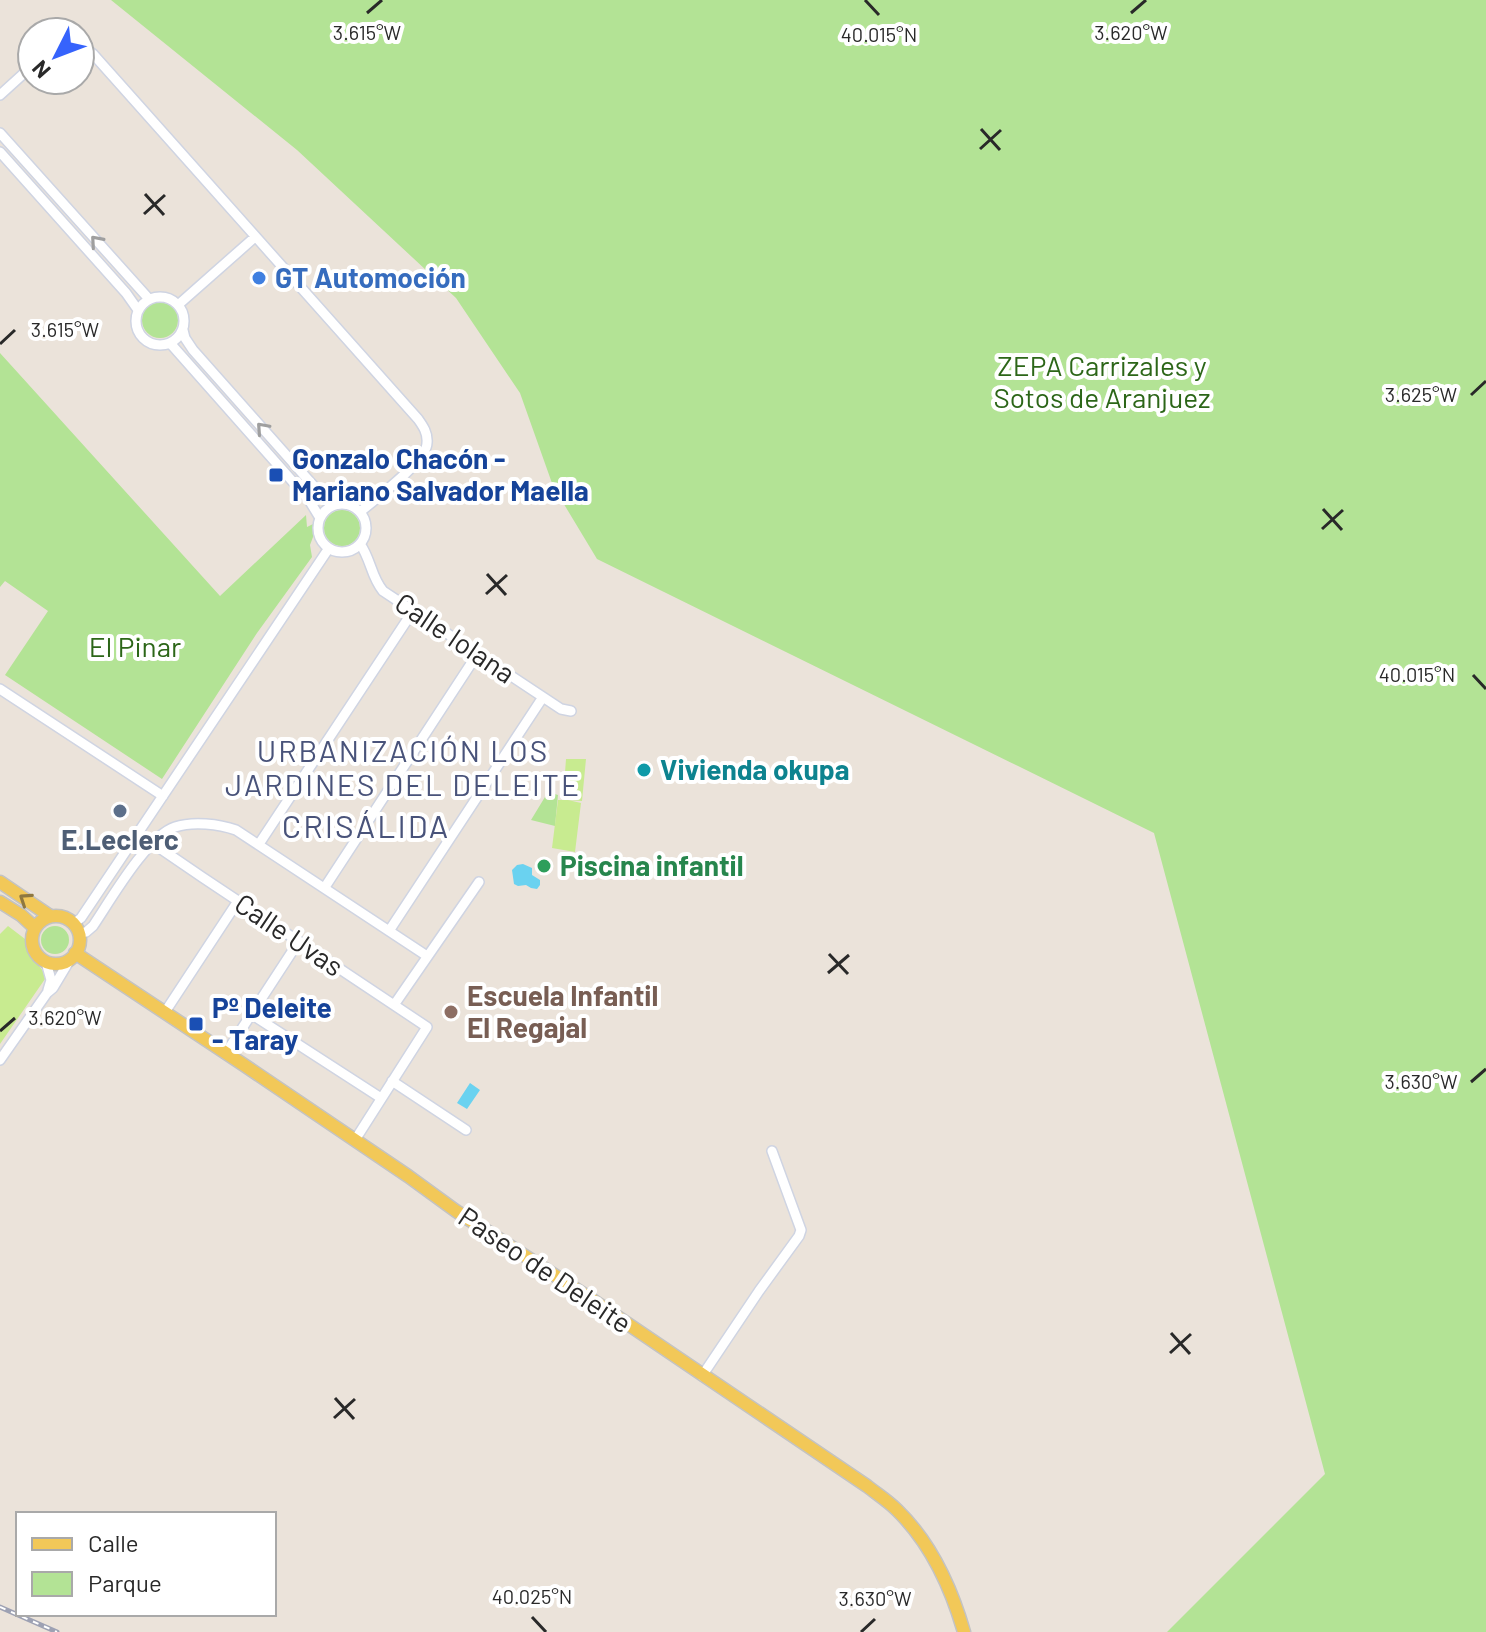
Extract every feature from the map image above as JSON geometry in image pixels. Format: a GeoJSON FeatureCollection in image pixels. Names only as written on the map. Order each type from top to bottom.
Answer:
{"type":"FeatureCollection","features":[{"type":"Feature","properties":{"kind":"main road"},"geometry":{"type":"LineString","coordinates":[[0,882],[50,916],[61,917],[76,928],[79,947],[73,956],[61,963],[46,962],[35,951],[32,935],[35,928],[50,916]]}},
{"type":"Feature","properties":{"kind":"main road"},"geometry":{"type":"LineString","coordinates":[[2,906],[21,915],[35,928]]}},
{"type":"Feature","properties":{"kind":"main road","name":"Paseo de Deleite"},"geometry":{"type":"LineString","coordinates":[[73,956],[165,1012],[867,1486],[898,1511],[933,1557],[945,1579],[964,1632]]}},
{"type":"Feature","properties":{"kind":"street"},"geometry":{"type":"LineString","coordinates":[[96,57],[425,430],[427,442],[423,455],[360,512]]}},
{"type":"Feature","properties":{"kind":"street"},"geometry":{"type":"LineString","coordinates":[[0,95],[16,80]]}},
{"type":"Feature","properties":{"kind":"street"},"geometry":{"type":"LineString","coordinates":[[0,133],[149,299]]}},
{"type":"Feature","properties":{"kind":"street"},"geometry":{"type":"LineString","coordinates":[[0,152],[138,310]]}},
{"type":"Feature","properties":{"kind":"street"},"geometry":{"type":"LineString","coordinates":[[178,305],[255,237]]}},
{"type":"Feature","properties":{"kind":"street"},"geometry":{"type":"LineString","coordinates":[[183,330],[170,343],[155,345],[142,337],[136,323],[138,310],[149,299],[161,296],[178,305],[184,317],[185,338],[193,350],[319,492],[336,504]]}},
{"type":"Feature","properties":{"kind":"street"},"geometry":{"type":"LineString","coordinates":[[170,343],[309,500],[320,518]]}},
{"type":"Feature","properties":{"kind":"street"},"geometry":{"type":"LineString","coordinates":[[349,505],[360,512],[366,532],[360,544],[348,551],[335,551],[324,543],[318,531],[320,518],[329,507],[349,505]]}},
{"type":"Feature","properties":{"kind":"street","name":"Calle Iolana"},"geometry":{"type":"LineString","coordinates":[[360,544],[375,582],[383,591],[561,709],[571,711]]}},
{"type":"Feature","properties":{"kind":"street"},"geometry":{"type":"LineString","coordinates":[[329,548],[76,928],[86,932],[93,926],[154,840],[174,827],[226,826],[259,844],[427,956]]}},
{"type":"Feature","properties":{"kind":"street"},"geometry":{"type":"LineString","coordinates":[[259,844],[413,611]]}},
{"type":"Feature","properties":{"kind":"street"},"geometry":{"type":"LineString","coordinates":[[325,887],[478,653]]}},
{"type":"Feature","properties":{"kind":"street"},"geometry":{"type":"LineString","coordinates":[[0,689],[163,796]]}},
{"type":"Feature","properties":{"kind":"street"},"geometry":{"type":"LineString","coordinates":[[389,931],[543,697]]}},
{"type":"Feature","properties":{"kind":"street","name":"Calle Uvas"},"geometry":{"type":"LineString","coordinates":[[154,840],[161,849],[427,1027],[392,1081]]}},
{"type":"Feature","properties":{"kind":"street"},"geometry":{"type":"LineString","coordinates":[[394,1005],[479,882]]}},
{"type":"Feature","properties":{"kind":"street"},"geometry":{"type":"LineString","coordinates":[[165,1012],[238,901]]}},
{"type":"Feature","properties":{"kind":"street"},"geometry":{"type":"LineString","coordinates":[[226,1053],[299,941]]}},
{"type":"Feature","properties":{"kind":"street"},"geometry":{"type":"LineString","coordinates":[[0,1060],[73,956]]}},
{"type":"Feature","properties":{"kind":"street"},"geometry":{"type":"LineString","coordinates":[[46,962],[51,980],[47,993]]}},
{"type":"Feature","properties":{"kind":"street"},"geometry":{"type":"LineString","coordinates":[[251,1014],[381,1098]]}},
{"type":"Feature","properties":{"kind":"street"},"geometry":{"type":"LineString","coordinates":[[355,1140],[392,1081],[466,1130]]}},
{"type":"Feature","properties":{"kind":"street"},"geometry":{"type":"LineString","coordinates":[[702,1376],[801,1230],[772,1151]]}},
{"type":"Feature","properties":{"kind":"green space","name":"ZEPA Carrizales y Sotos de Aranjuez"},"geometry":{"type":"Polygon","coordinates":[[[111,0],[1486,0],[1486,1632],[1167,1632],[1325,1474],[1154,833],[597,559],[553,486],[520,393],[456,298],[297,150],[111,0]]]}},
{"type":"Feature","properties":{"kind":"green space"},"geometry":{"type":"Polygon","coordinates":[[[160,302],[173,307],[178,320],[173,333],[160,338],[147,333],[142,320],[147,307],[160,302]]]}},
{"type":"Feature","properties":{"kind":"green space","name":"El Pinar"},"geometry":{"type":"Polygon","coordinates":[[[0,353],[220,596],[306,515],[307,527],[319,521],[310,545],[312,557],[257,633],[162,779],[5,675],[48,611],[5,581],[0,587],[0,353]]]}},
{"type":"Feature","properties":{"kind":"green space"},"geometry":{"type":"Polygon","coordinates":[[[342,510],[355,515],[360,528],[355,541],[342,546],[329,541],[324,528],[329,515],[342,510]]]}},
{"type":"Feature","properties":{"kind":"green space"},"geometry":{"type":"Polygon","coordinates":[[[566,759],[586,759],[582,801],[568,800],[581,803],[575,852],[552,848],[558,800],[563,800],[566,759]]]}},
{"type":"Feature","properties":{"kind":"green space"},"geometry":{"type":"Polygon","coordinates":[[[548,792],[558,795],[555,826],[531,820],[548,792]]]}},
{"type":"Feature","properties":{"kind":"green space"},"geometry":{"type":"Polygon","coordinates":[[[8,926],[25,939],[29,953],[43,971],[45,979],[0,1044],[0,934],[8,926]]]}},
{"type":"Feature","properties":{"kind":"green space"},"geometry":{"type":"Polygon","coordinates":[[[55,926],[65,930],[69,940],[65,950],[55,954],[45,950],[41,940],[45,930],[55,926]]]}},
{"type":"Feature","properties":{"kind":"water"},"geometry":{"type":"Polygon","coordinates":[[[523,864],[532,868],[532,875],[540,880],[537,889],[514,884],[512,870],[523,864]]]}},
{"type":"Feature","properties":{"kind":"water"},"geometry":{"type":"Polygon","coordinates":[[[470,1083],[480,1090],[467,1109],[457,1103],[470,1083]]]}},
{"type":"Feature","properties":{"kind":"railway"},"geometry":{"type":"LineString","coordinates":[[0,1607],[16,1614]]}},
{"type":"Feature","properties":{"kind":"railway"},"geometry":{"type":"LineString","coordinates":[[21,1616],[57,1632]]}},
{"type":"Feature","properties":{"kind":"place","name":"GT Automoción"},"geometry":{"type":"Point","coordinates":[259,278]}},
{"type":"Feature","properties":{"kind":"place","name":"Gonzalo Chacón - Mariano Salvador Maella"},"geometry":{"type":"Point","coordinates":[276,475]}},
{"type":"Feature","properties":{"kind":"place","name":"Vivienda okupa"},"geometry":{"type":"Point","coordinates":[644,770]}},
{"type":"Feature","properties":{"kind":"place","name":"E.Leclerc"},"geometry":{"type":"Point","coordinates":[120,811]}},
{"type":"Feature","properties":{"kind":"place","name":"Piscina infantil"},"geometry":{"type":"Point","coordinates":[544,866]}},
{"type":"Feature","properties":{"kind":"place","name":"Escuela Infantil El Regajal"},"geometry":{"type":"Point","coordinates":[451,1012]}},
{"type":"Feature","properties":{"kind":"place","name":"Pº Deleite - Taray"},"geometry":{"type":"Point","coordinates":[196,1024]}},
{"type":"Feature","properties":{"kind":"district","name":"URBANIZACIÓN LOS JARDINES DEL DELEITE"},"geometry":{"type":"Point","coordinates":[403,769]}},
{"type":"Feature","properties":{"kind":"district","name":"CRISÁLIDA"},"geometry":{"type":"Point","coordinates":[366,827]}}]}
